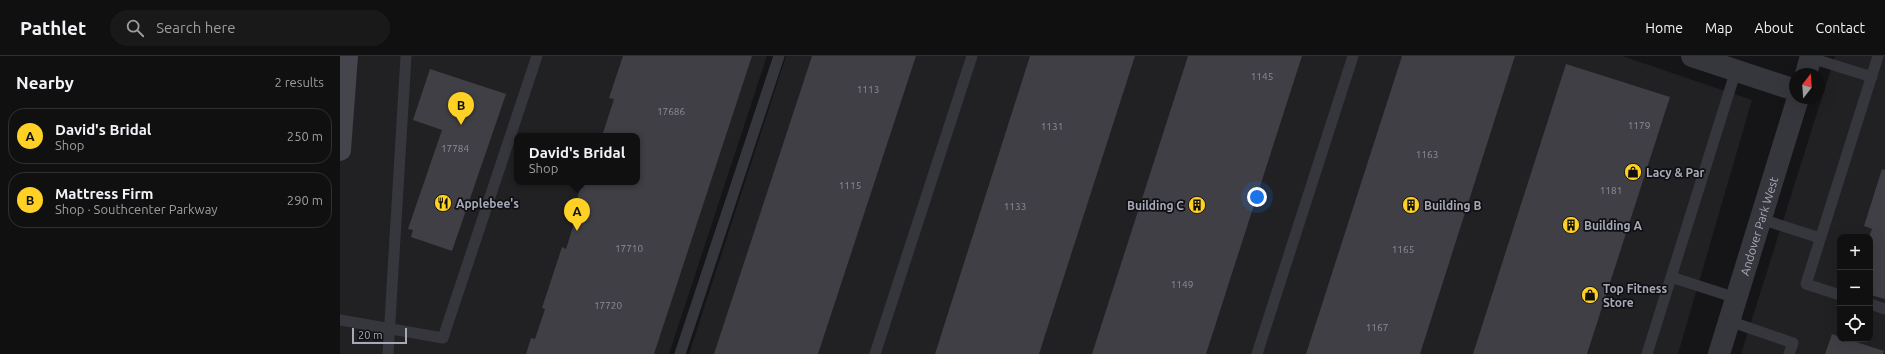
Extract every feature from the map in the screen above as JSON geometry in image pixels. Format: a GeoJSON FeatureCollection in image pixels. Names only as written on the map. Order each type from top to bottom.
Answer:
{"type":"FeatureCollection","features":[{"type":"Feature","properties":{"kind":"main road"},"geometry":{"type":"LineString","coordinates":[[340,150],[347,56]]}},
{"type":"Feature","properties":{"kind":"street"},"geometry":{"type":"LineString","coordinates":[[1692,56],[1789,88]]}},
{"type":"Feature","properties":{"kind":"street","name":"Andover Park West"},"geometry":{"type":"LineString","coordinates":[[1719,354],[1796,104]]}},
{"type":"Feature","properties":{"kind":"lane"},"geometry":{"type":"LineString","coordinates":[[388,354],[406,56]]}},
{"type":"Feature","properties":{"kind":"lane"},"geometry":{"type":"LineString","coordinates":[[340,320],[443,338],[537,56]]}},
{"type":"Feature","properties":{"kind":"lane"},"geometry":{"type":"LineString","coordinates":[[680,354],[778,56]]}},
{"type":"Feature","properties":{"kind":"lane"},"geometry":{"type":"LineString","coordinates":[[875,354],[972,56]]}},
{"type":"Feature","properties":{"kind":"lane"},"geometry":{"type":"LineString","coordinates":[[1257,354],[1353,56]]}},
{"type":"Feature","properties":{"kind":"lane"},"geometry":{"type":"LineString","coordinates":[[1837,294],[1806,284],[1878,56]]}},
{"type":"Feature","properties":{"kind":"lane"},"geometry":{"type":"LineString","coordinates":[[1809,63],[1872,77]]}},
{"type":"Feature","properties":{"kind":"lane"},"geometry":{"type":"LineString","coordinates":[[1647,354],[1736,70]]}},
{"type":"Feature","properties":{"kind":"lane"},"geometry":{"type":"LineString","coordinates":[[1761,219],[1820,238]]}},
{"type":"Feature","properties":{"kind":"lane"},"geometry":{"type":"LineString","coordinates":[[1671,278],[1736,298]]}},
{"type":"Feature","properties":{"kind":"lane"},"geometry":{"type":"LineString","coordinates":[[1873,305],[1885,309]]}},
{"type":"Feature","properties":{"kind":"lane"},"geometry":{"type":"LineString","coordinates":[[1729,321],[1793,343],[1789,354]]}},
{"type":"Feature","properties":{"kind":"shaded area"},"geometry":{"type":"Polygon","coordinates":[[[347,56],[767,56],[669,354],[340,354],[340,162],[347,56]]]}},
{"type":"Feature","properties":{"kind":"shaded area"},"geometry":{"type":"Polygon","coordinates":[[[786,56],[1622,56],[1752,100],[1678,354],[689,354],[786,56]]]}},
{"type":"Feature","properties":{"kind":"shaded area"},"geometry":{"type":"Polygon","coordinates":[[[1835,56],[1885,56],[1885,354],[1741,354],[1820,104],[1825,104],[1825,88],[1835,56]]]}},
{"type":"Feature","properties":{"kind":"building"},"geometry":{"type":"Polygon","coordinates":[[[623,56],[752,56],[654,354],[526,354],[531,338],[535,339],[545,309],[542,308],[562,247],[566,249],[578,211],[574,209],[581,185],[640,185],[640,133],[603,133],[614,99],[609,98],[623,56]]]}},
{"type":"Feature","properties":{"kind":"building"},"geometry":{"type":"Polygon","coordinates":[[[812,56],[916,56],[818,354],[714,354],[812,56]]]}},
{"type":"Feature","properties":{"kind":"building"},"geometry":{"type":"Polygon","coordinates":[[[1030,56],[1135,56],[1039,354],[935,354],[1030,56]]]}},
{"type":"Feature","properties":{"kind":"building","name":"Building C"},"geometry":{"type":"Polygon","coordinates":[[[1188,56],[1302,56],[1206,354],[1092,354],[1188,56]]]}},
{"type":"Feature","properties":{"kind":"building","name":"Building B"},"geometry":{"type":"Polygon","coordinates":[[[1402,56],[1515,56],[1420,354],[1306,354],[1402,56]]]}},
{"type":"Feature","properties":{"kind":"building","name":"Building A"},"geometry":{"type":"Polygon","coordinates":[[[1566,64],[1670,97],[1587,354],[1473,354],[1566,64]]]}},
{"type":"Feature","properties":{"kind":"building"},"geometry":{"type":"Polygon","coordinates":[[[430,69],[506,94],[452,251],[411,237],[413,230],[408,229],[442,130],[413,120],[430,69]]]}},
{"type":"Feature","properties":{"kind":"building"},"geometry":{"type":"Polygon","coordinates":[[[1882,169],[1885,170],[1885,299],[1873,296],[1873,234],[1870,234],[1872,229],[1864,226],[1882,169]]]}},
{"type":"Feature","properties":{"kind":"building"},"geometry":{"type":"Polygon","coordinates":[[[1832,334],[1837,336],[1837,342],[1856,342],[1884,351],[1883,354],[1825,354],[1832,334]]]}},
{"type":"Feature","properties":{"kind":"place","name":"Mattress Firm"},"geometry":{"type":"Point","coordinates":[461,125]}},
{"type":"Feature","properties":{"kind":"place","name":"Lacy & Par"},"geometry":{"type":"Point","coordinates":[1633,172]}},
{"type":"Feature","properties":{"kind":"place","name":"Applebee's"},"geometry":{"type":"Point","coordinates":[443,203]}},
{"type":"Feature","properties":{"kind":"place","name":"Building C"},"geometry":{"type":"Point","coordinates":[1197,205]}},
{"type":"Feature","properties":{"kind":"place","name":"Building B"},"geometry":{"type":"Point","coordinates":[1411,205]}},
{"type":"Feature","properties":{"kind":"place","name":"Building A"},"geometry":{"type":"Point","coordinates":[1571,225]}},
{"type":"Feature","properties":{"kind":"place","name":"David's Bridal"},"geometry":{"type":"Point","coordinates":[577,231]}},
{"type":"Feature","properties":{"kind":"place","name":"Top Fitness Store"},"geometry":{"type":"Point","coordinates":[1590,295]}}]}
